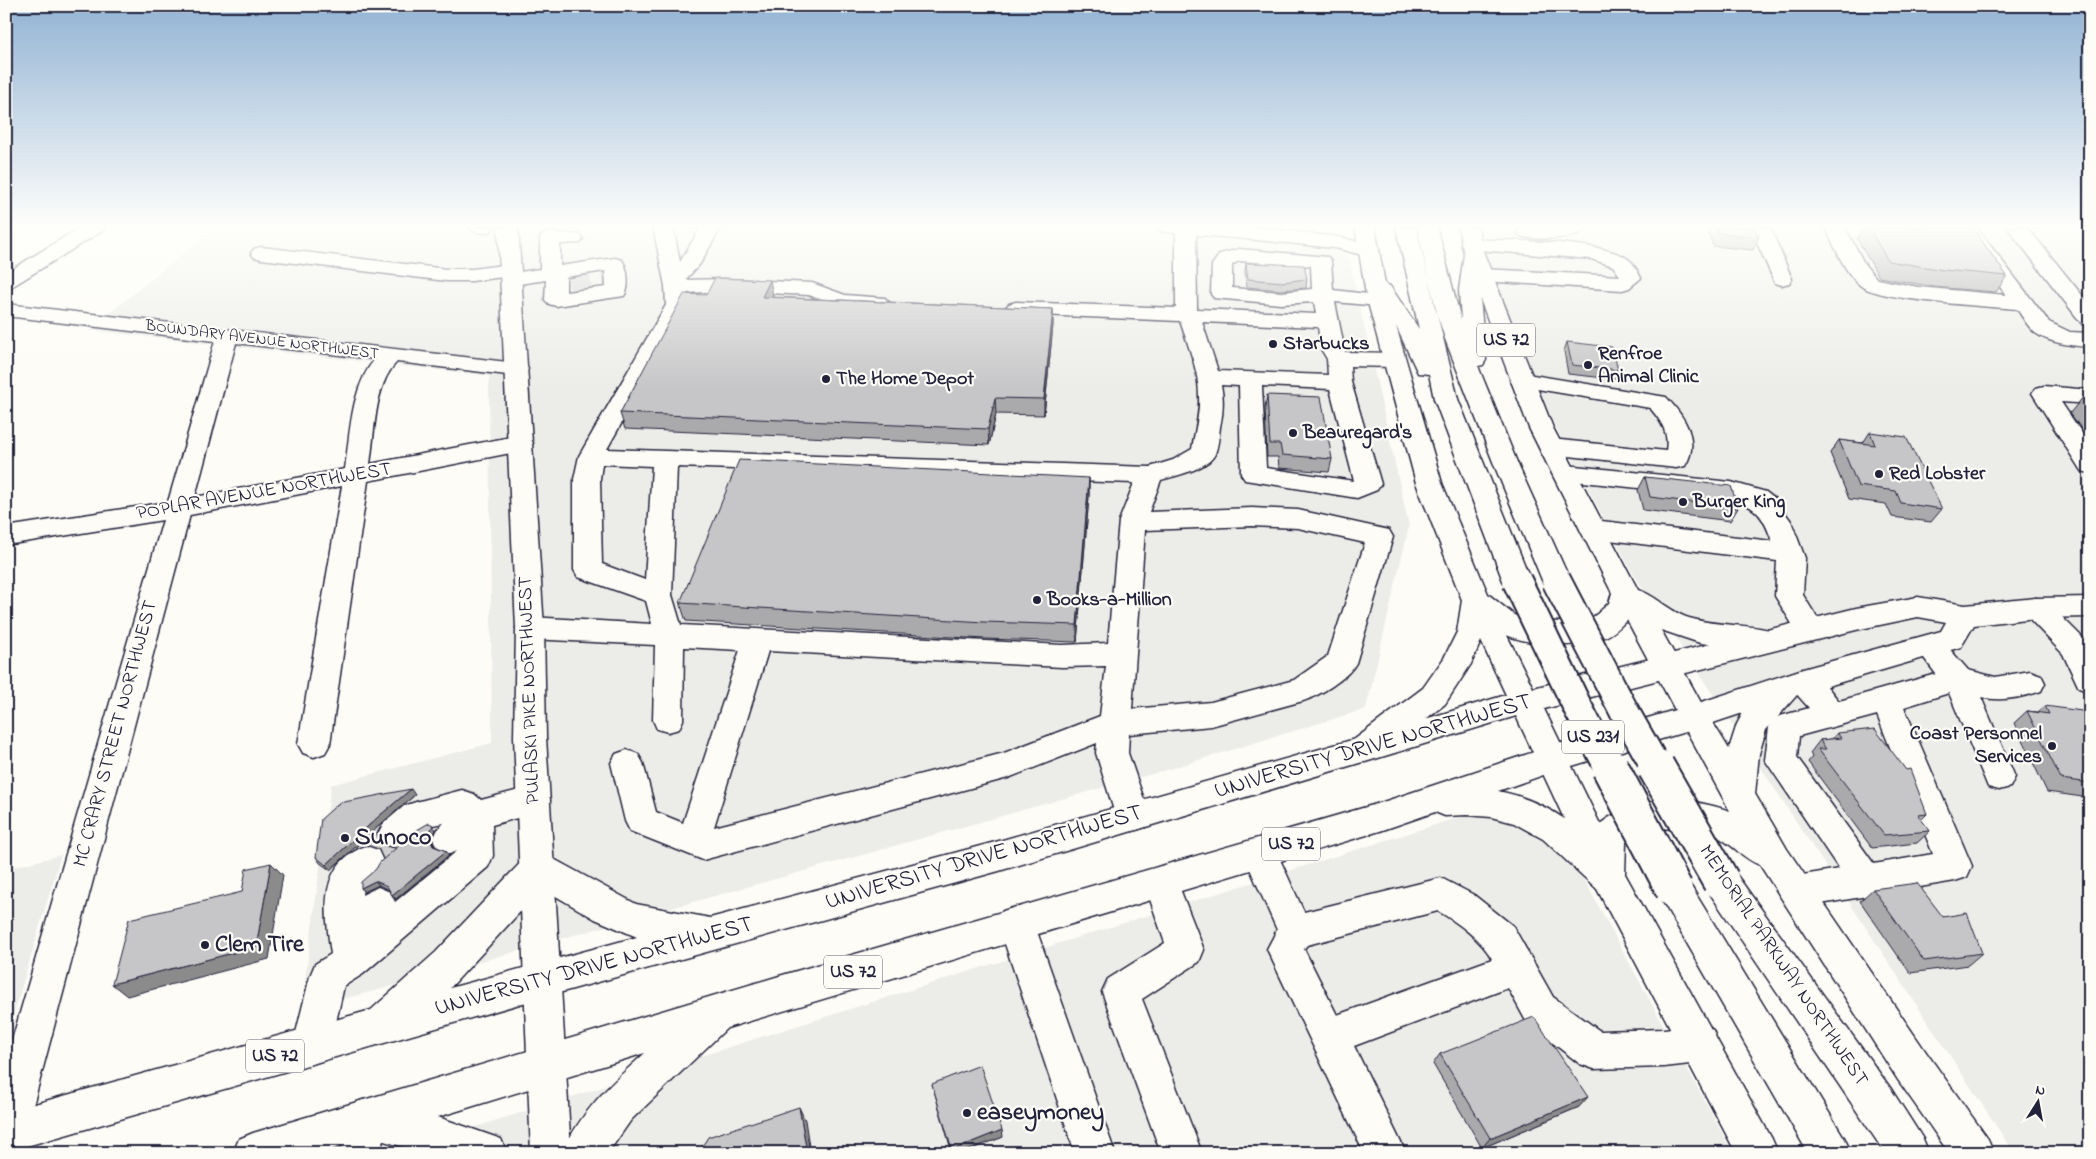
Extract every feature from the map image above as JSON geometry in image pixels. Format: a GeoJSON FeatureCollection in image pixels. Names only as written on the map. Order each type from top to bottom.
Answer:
{"type":"FeatureCollection","features":[{"type":"Feature","properties":{"kind":"main road","name":"PULASKI PIKE NORTHWEST"},"geometry":{"type":"LineString","coordinates":[[511,281],[521,443],[522,510],[530,628],[530,737],[544,980],[551,1153]]}},
{"type":"Feature","properties":{"kind":"main road"},"geometry":{"type":"LineString","coordinates":[[558,281],[556,300],[617,292],[613,281]]}},
{"type":"Feature","properties":{"kind":"main road"},"geometry":{"type":"LineString","coordinates":[[591,456],[1150,475],[1182,466],[1203,453],[1210,418],[1211,394],[1204,359],[1187,304],[1185,281]]}},
{"type":"Feature","properties":{"kind":"main road"},"geometry":{"type":"LineString","coordinates":[[1221,281],[1221,294]]}},
{"type":"Feature","properties":{"kind":"main road"},"geometry":{"type":"LineString","coordinates":[[1250,379],[1254,474],[1357,490],[1368,484],[1332,349],[1322,281]]}},
{"type":"Feature","properties":{"kind":"main road"},"geometry":{"type":"LineString","coordinates":[[1374,281],[1393,360],[1429,483],[1476,600],[1609,878],[1758,1153]]}},
{"type":"Feature","properties":{"kind":"main road"},"geometry":{"type":"LineString","coordinates":[[1377,281],[1407,327],[1425,367],[1446,399]]}},
{"type":"Feature","properties":{"kind":"main road","name":"US 231"},"geometry":{"type":"LineString","coordinates":[[1419,281],[1446,399],[1517,581],[1578,708],[1674,889],[1831,1153]]}},
{"type":"Feature","properties":{"kind":"main road","name":"MEMORIAL PARKWAY NORTHWEST"},"geometry":{"type":"LineString","coordinates":[[1440,281],[1456,339],[1507,467],[1556,580],[1623,709],[1721,881],[1877,1103],[1909,1153]]}},
{"type":"Feature","properties":{"kind":"main road"},"geometry":{"type":"LineString","coordinates":[[1469,281],[1473,346],[1483,405]]}},
{"type":"Feature","properties":{"kind":"main road","name":"US 72"},"geometry":{"type":"LineString","coordinates":[[253,1153],[366,1130],[546,1065],[1016,923],[1260,853],[1421,804],[1552,759],[1694,717],[1626,593],[1551,448],[1521,380],[1485,281]]}},
{"type":"Feature","properties":{"kind":"main road"},"geometry":{"type":"LineString","coordinates":[[1577,281],[1622,284],[1626,281]]}},
{"type":"Feature","properties":{"kind":"main road"},"geometry":{"type":"LineString","coordinates":[[1868,281],[1871,284],[1893,289],[2022,303]]}},
{"type":"Feature","properties":{"kind":"main road"},"geometry":{"type":"LineString","coordinates":[[2006,281],[2041,327],[2056,335],[2077,340],[2090,340]]}},
{"type":"Feature","properties":{"kind":"main road"},"geometry":{"type":"LineString","coordinates":[[2060,281],[2090,319]]}},
{"type":"Feature","properties":{"kind":"main road"},"geometry":{"type":"LineString","coordinates":[[658,595],[588,570],[587,479],[591,456],[677,305],[675,283],[812,289],[842,301],[896,303]]}},
{"type":"Feature","properties":{"kind":"main road"},"geometry":{"type":"LineString","coordinates":[[1187,304],[1221,294],[1281,298],[1323,295],[1378,300]]}},
{"type":"Feature","properties":{"kind":"main road"},"geometry":{"type":"LineString","coordinates":[[997,307],[1187,304],[1327,321]]}},
{"type":"Feature","properties":{"kind":"main road","name":"BOUNDARY AVENUE NORTHWEST"},"geometry":{"type":"LineString","coordinates":[[6,310],[517,370]]}},
{"type":"Feature","properties":{"kind":"main road","name":"MC CRARY STREET NORTHWEST"},"geometry":{"type":"LineString","coordinates":[[6,1132],[177,509],[227,336]]}},
{"type":"Feature","properties":{"kind":"main road"},"geometry":{"type":"LineString","coordinates":[[314,744],[373,377],[379,367],[392,355]]}},
{"type":"Feature","properties":{"kind":"main road"},"geometry":{"type":"LineString","coordinates":[[1208,378],[1250,379],[1339,370],[1393,360]]}},
{"type":"Feature","properties":{"kind":"main road"},"geometry":{"type":"LineString","coordinates":[[1521,380],[1658,402],[1675,422],[1679,436],[1679,451],[1676,460],[1551,448]]}},
{"type":"Feature","properties":{"kind":"main road"},"geometry":{"type":"LineString","coordinates":[[2090,397],[2044,393],[2090,465]]}},
{"type":"Feature","properties":{"kind":"main road","name":"POPLAR AVENUE NORTHWEST"},"geometry":{"type":"LineString","coordinates":[[6,536],[177,509],[521,443]]}},
{"type":"Feature","properties":{"kind":"main road"},"geometry":{"type":"LineString","coordinates":[[665,459],[658,595],[670,636],[668,720]]}},
{"type":"Feature","properties":{"kind":"main road"},"geometry":{"type":"LineString","coordinates":[[1565,473],[1742,492],[1762,502],[1778,520],[1791,558],[1789,596],[1810,630]]}},
{"type":"Feature","properties":{"kind":"main road"},"geometry":{"type":"LineString","coordinates":[[1133,817],[1112,753],[1132,521],[1150,475]]}},
{"type":"Feature","properties":{"kind":"main road"},"geometry":{"type":"LineString","coordinates":[[1298,519],[1303,481]]}},
{"type":"Feature","properties":{"kind":"main road"},"geometry":{"type":"LineString","coordinates":[[627,763],[642,821],[703,845],[994,769],[1115,723],[1211,714],[1303,689],[1341,663],[1380,536],[1298,519],[1252,517],[1132,521]]}},
{"type":"Feature","properties":{"kind":"main road"},"geometry":{"type":"LineString","coordinates":[[1593,529],[1789,553]]}},
{"type":"Feature","properties":{"kind":"main road"},"geometry":{"type":"LineString","coordinates":[[1476,600],[1504,623],[1524,631],[1574,634],[1594,630],[1607,622],[1622,608],[1626,593],[1661,619],[1691,629],[1724,636],[1767,640]]}},
{"type":"Feature","properties":{"kind":"main road","name":"US 72"},"geometry":{"type":"LineString","coordinates":[[1365,749],[1434,696],[1456,664],[1471,632],[1476,600]]}},
{"type":"Feature","properties":{"kind":"main road","name":"UNIVERSITY DRIVE NORTHWEST"},"geometry":{"type":"LineString","coordinates":[[6,1132],[544,980],[999,856],[1524,702],[1767,640],[1918,607],[1965,615],[2036,608],[2090,607]]}},
{"type":"Feature","properties":{"kind":"main road"},"geometry":{"type":"LineString","coordinates":[[2036,608],[2082,651],[2090,680]]}},
{"type":"Feature","properties":{"kind":"main road"},"geometry":{"type":"LineString","coordinates":[[1965,615],[1951,639],[1795,684],[1694,717],[1775,860],[1912,1066],[1974,1153]]}},
{"type":"Feature","properties":{"kind":"main road"},"geometry":{"type":"LineString","coordinates":[[530,628],[1062,656],[1122,654]]}},
{"type":"Feature","properties":{"kind":"main road"},"geometry":{"type":"LineString","coordinates":[[693,842],[757,641]]}},
{"type":"Feature","properties":{"kind":"main road"},"geometry":{"type":"LineString","coordinates":[[1930,646],[1958,679],[1999,777]]}},
{"type":"Feature","properties":{"kind":"main road"},"geometry":{"type":"LineString","coordinates":[[1866,880],[1781,760],[1784,727],[1886,701],[1958,679],[1995,689],[2030,683]]}},
{"type":"Feature","properties":{"kind":"main road"},"geometry":{"type":"LineString","coordinates":[[1795,684],[1832,714]]}},
{"type":"Feature","properties":{"kind":"main road"},"geometry":{"type":"LineString","coordinates":[[1738,796],[1744,754],[1752,724],[1795,684]]}},
{"type":"Feature","properties":{"kind":"main road"},"geometry":{"type":"LineString","coordinates":[[1796,892],[1955,866],[1886,701]]}},
{"type":"Feature","properties":{"kind":"main road"},"geometry":{"type":"LineString","coordinates":[[450,839],[474,816],[534,800]]}},
{"type":"Feature","properties":{"kind":"main road"},"geometry":{"type":"LineString","coordinates":[[1421,804],[1456,801],[1485,803],[1536,817],[1564,837],[1609,878]]}},
{"type":"Feature","properties":{"kind":"main road"},"geometry":{"type":"LineString","coordinates":[[347,948],[476,856],[474,816],[469,807],[462,804],[416,816],[395,834]]}},
{"type":"Feature","properties":{"kind":"main road"},"geometry":{"type":"LineString","coordinates":[[1609,878],[1609,836],[1627,822],[1672,815],[1718,821],[1740,832],[1775,860]]}},
{"type":"Feature","properties":{"kind":"main road"},"geometry":{"type":"LineString","coordinates":[[1260,853],[1295,931]]}},
{"type":"Feature","properties":{"kind":"main road"},"geometry":{"type":"LineString","coordinates":[[347,948],[345,887],[348,877],[366,861]]}},
{"type":"Feature","properties":{"kind":"main road"},"geometry":{"type":"LineString","coordinates":[[380,1026],[449,964],[538,868],[608,907],[634,919],[668,927],[716,933]]}},
{"type":"Feature","properties":{"kind":"main road"},"geometry":{"type":"LineString","coordinates":[[1160,882],[1186,950],[1122,992],[1182,1153]]}},
{"type":"Feature","properties":{"kind":"main road"},"geometry":{"type":"LineString","coordinates":[[1376,1150],[1328,1037],[1285,949],[1295,931],[1441,894],[1462,906],[1500,938],[1540,1010],[1594,1050],[1664,1048],[1699,1044]]}},
{"type":"Feature","properties":{"kind":"main road"},"geometry":{"type":"LineString","coordinates":[[312,1045],[328,976],[378,903]]}},
{"type":"Feature","properties":{"kind":"main road"},"geometry":{"type":"LineString","coordinates":[[1016,923],[1096,1153]]}},
{"type":"Feature","properties":{"kind":"main road"},"geometry":{"type":"LineString","coordinates":[[1328,1037],[1516,968]]}},
{"type":"Feature","properties":{"kind":"main road"},"geometry":{"type":"LineString","coordinates":[[584,1153],[617,1106],[717,1012]]}},
{"type":"Feature","properties":{"kind":"main road"},"geometry":{"type":"LineString","coordinates":[[366,1130],[409,1130],[455,1140],[486,1153]]}},
{"type":"Feature","properties":{"kind":"shaded area"},"geometry":{"type":"Polygon","coordinates":[[[149,281],[1354,281],[1409,526],[1366,709],[1166,770],[301,1010],[331,785],[492,743],[489,376],[89,330],[149,281]]]}},
{"type":"Feature","properties":{"kind":"shaded area"},"geometry":{"type":"Polygon","coordinates":[[[1496,281],[2090,281],[2090,1153],[2014,1153],[1631,570],[1544,405],[1496,281]]]}},
{"type":"Feature","properties":{"kind":"shaded area"},"geometry":{"type":"Polygon","coordinates":[[[1473,813],[1541,833],[1575,863],[1733,1153],[393,1153],[1473,813]]]}},
{"type":"Feature","properties":{"kind":"shaded area"},"geometry":{"type":"Polygon","coordinates":[[[61,855],[6,1040],[6,869],[61,855]]]}},
{"type":"Feature","properties":{"kind":"building","name":"The Home Depot"},"geometry":{"type":"Polygon","coordinates":[[[713,281],[769,281],[762,297],[1053,309],[1044,399],[995,398],[988,429],[620,413],[684,294],[706,295],[713,281]]]}},
{"type":"Feature","properties":{"kind":"building"},"geometry":{"type":"Polygon","coordinates":[[[1567,342],[1612,347],[1618,370],[1572,365],[1567,342]]]}},
{"type":"Feature","properties":{"kind":"building","name":"Beauregard's"},"geometry":{"type":"Polygon","coordinates":[[[1267,395],[1321,397],[1332,459],[1282,455],[1280,444],[1270,444],[1267,395]]]}},
{"type":"Feature","properties":{"kind":"building"},"geometry":{"type":"Polygon","coordinates":[[[2084,396],[2090,396],[2090,403],[2084,396]]]}},
{"type":"Feature","properties":{"kind":"building"},"geometry":{"type":"Polygon","coordinates":[[[1870,432],[1906,437],[1942,509],[1901,503],[1896,491],[1858,486],[1839,440],[1875,445],[1870,432]]]}},
{"type":"Feature","properties":{"kind":"building"},"geometry":{"type":"Polygon","coordinates":[[[739,460],[1089,478],[1077,625],[984,622],[680,603],[739,460]]]}},
{"type":"Feature","properties":{"kind":"building"},"geometry":{"type":"Polygon","coordinates":[[[1645,477],[1731,486],[1738,508],[1650,497],[1645,477]]]}},
{"type":"Feature","properties":{"kind":"building"},"geometry":{"type":"Polygon","coordinates":[[[2045,706],[2082,711],[2090,725],[2090,783],[2061,779],[2027,711],[2049,714],[2045,706]]]}},
{"type":"Feature","properties":{"kind":"building"},"geometry":{"type":"Polygon","coordinates":[[[1875,729],[1906,770],[1910,769],[1927,814],[1918,815],[1930,831],[1884,835],[1818,749],[1826,749],[1820,740],[1841,738],[1837,733],[1875,729]]]}},
{"type":"Feature","properties":{"kind":"building","name":"Sunoco"},"geometry":{"type":"Polygon","coordinates":[[[411,789],[326,865],[316,857],[321,819],[339,803],[411,789]]]}},
{"type":"Feature","properties":{"kind":"building"},"geometry":{"type":"Polygon","coordinates":[[[429,823],[433,825],[428,836],[433,846],[446,851],[392,895],[387,886],[375,881],[361,888],[361,882],[376,869],[380,862],[417,830],[429,823]]]}},
{"type":"Feature","properties":{"kind":"building","name":"Clem Tire"},"geometry":{"type":"Polygon","coordinates":[[[271,863],[256,947],[112,984],[129,919],[242,892],[246,869],[271,863]]]}},
{"type":"Feature","properties":{"kind":"building"},"geometry":{"type":"Polygon","coordinates":[[[1917,883],[1943,917],[1967,913],[1982,953],[1924,961],[1873,889],[1917,883]]]}},
{"type":"Feature","properties":{"kind":"building"},"geometry":{"type":"Polygon","coordinates":[[[1534,1017],[1588,1097],[1490,1138],[1440,1054],[1534,1017]]]}},
{"type":"Feature","properties":{"kind":"building","name":"easeymoney"},"geometry":{"type":"Polygon","coordinates":[[[980,1065],[1002,1130],[952,1150],[932,1084],[980,1065]]]}},
{"type":"Feature","properties":{"kind":"building"},"geometry":{"type":"Polygon","coordinates":[[[799,1107],[807,1153],[698,1153],[708,1137],[799,1107]]]}},
{"type":"Feature","properties":{"kind":"tunnel"},"geometry":{"type":"LineString","coordinates":[[569,284],[586,281]]}},
{"type":"Feature","properties":{"kind":"tunnel"},"geometry":{"type":"LineString","coordinates":[[366,861],[395,834]]}},
{"type":"Feature","properties":{"kind":"place","name":"Starbucks"},"geometry":{"type":"Point","coordinates":[1273,344]}},
{"type":"Feature","properties":{"kind":"place","name":"Renfroe Animal Clinic"},"geometry":{"type":"Point","coordinates":[1588,365]}},
{"type":"Feature","properties":{"kind":"place","name":"The Home Depot"},"geometry":{"type":"Point","coordinates":[826,379]}},
{"type":"Feature","properties":{"kind":"place","name":"Beauregard's"},"geometry":{"type":"Point","coordinates":[1293,433]}},
{"type":"Feature","properties":{"kind":"place","name":"Red Lobster"},"geometry":{"type":"Point","coordinates":[1879,474]}},
{"type":"Feature","properties":{"kind":"place","name":"Burger King"},"geometry":{"type":"Point","coordinates":[1683,502]}},
{"type":"Feature","properties":{"kind":"place","name":"Books-a-Million"},"geometry":{"type":"Point","coordinates":[1037,600]}},
{"type":"Feature","properties":{"kind":"place","name":"Coast Personnel Services"},"geometry":{"type":"Point","coordinates":[2052,746]}},
{"type":"Feature","properties":{"kind":"place","name":"Sunoco"},"geometry":{"type":"Point","coordinates":[345,838]}},
{"type":"Feature","properties":{"kind":"place","name":"Clem Tire"},"geometry":{"type":"Point","coordinates":[205,945]}},
{"type":"Feature","properties":{"kind":"place","name":"easeymoney"},"geometry":{"type":"Point","coordinates":[967,1113]}}]}
